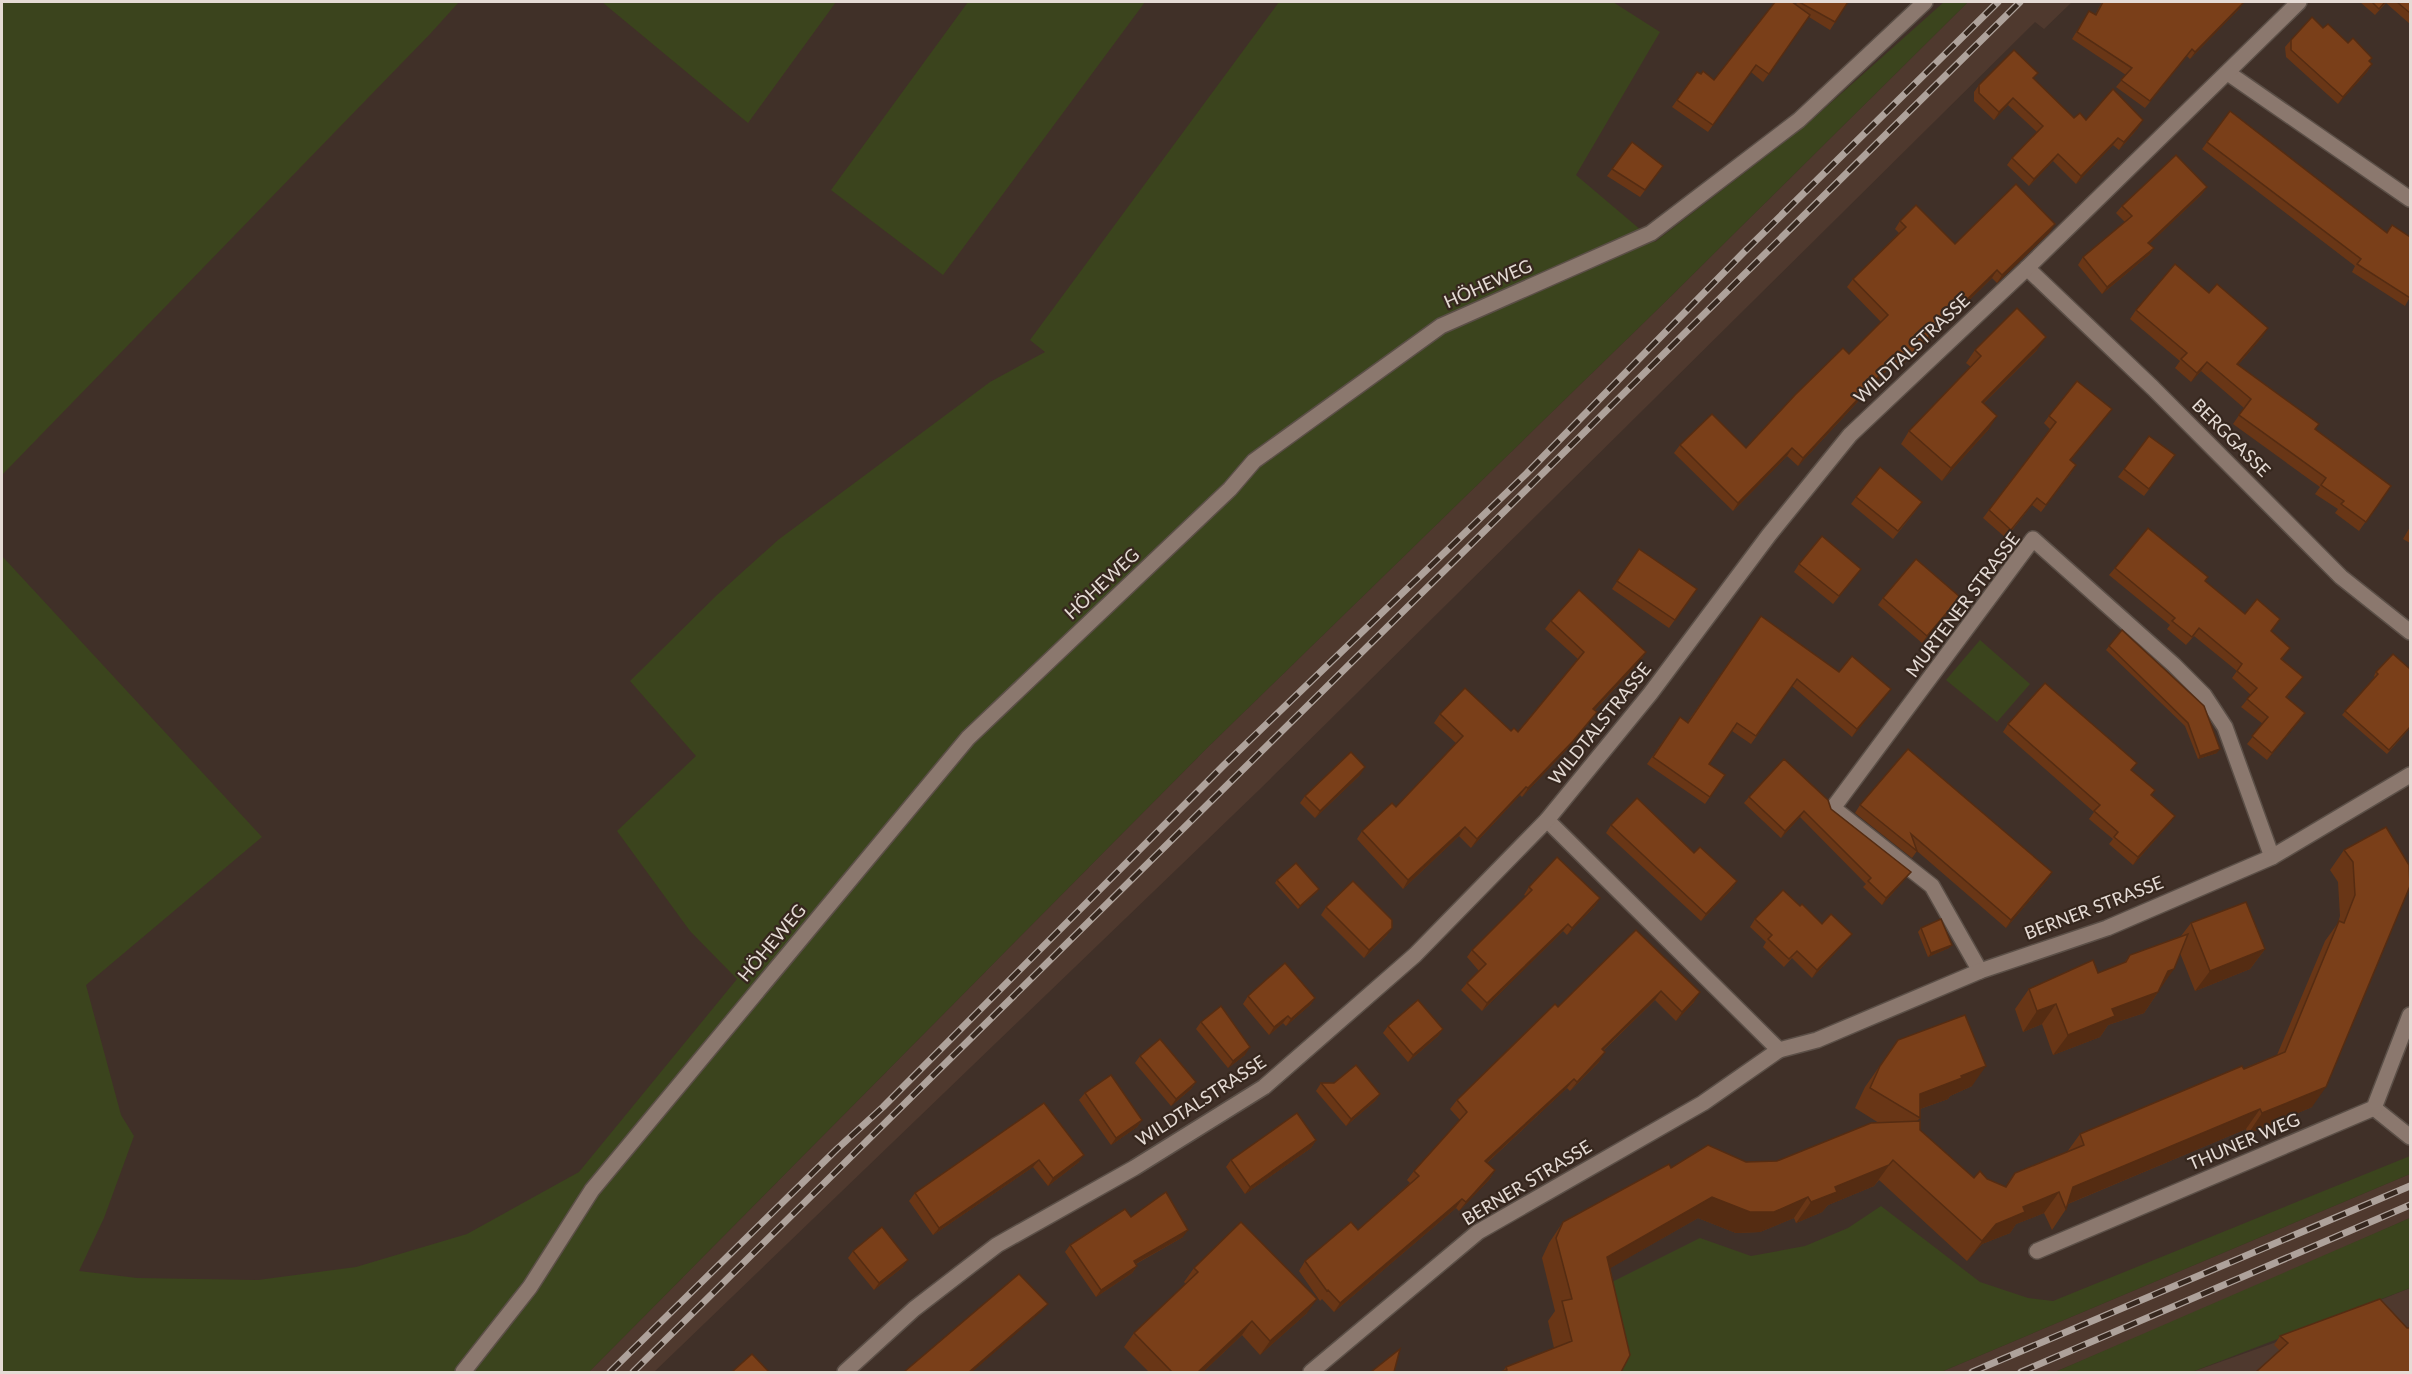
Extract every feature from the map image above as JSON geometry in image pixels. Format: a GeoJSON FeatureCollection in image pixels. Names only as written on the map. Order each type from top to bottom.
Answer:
{"type":"FeatureCollection","features":[{"type":"Feature","properties":{"kind":"street","name":"HÖHEWEG"},"geometry":{"type":"LineString","coordinates":[[463,1372],[530,1287],[592,1190],[968,738],[1230,489],[1254,461],[1441,326],[1651,233],[1799,120],[1925,2]]}},
{"type":"Feature","properties":{"kind":"street","name":"WILDTALSTRASSE"},"geometry":{"type":"LineString","coordinates":[[844,1372],[914,1309],[997,1245],[1134,1168],[1263,1087],[1415,955],[1547,820],[1650,694],[1769,535],[1850,435],[2027,268],[2299,2]]}},
{"type":"Feature","properties":{"kind":"street"},"geometry":{"type":"LineString","coordinates":[[2228,73],[2410,199]]}},
{"type":"Feature","properties":{"kind":"street","name":"BERGGASSE"},"geometry":{"type":"LineString","coordinates":[[2027,268],[2153,388],[2342,577],[2410,632]]}},
{"type":"Feature","properties":{"kind":"street","name":"MURTENER STRASSE"},"geometry":{"type":"LineString","coordinates":[[1980,971],[1932,886],[1833,808],[2034,539],[2204,695],[2225,727],[2272,856]]}},
{"type":"Feature","properties":{"kind":"street","name":"BERNER STRASSE"},"geometry":{"type":"LineString","coordinates":[[1311,1372],[1478,1232],[1703,1103],[1779,1050],[1817,1040],[1980,971],[2107,928],[2272,856],[2410,775]]}},
{"type":"Feature","properties":{"kind":"street"},"geometry":{"type":"LineString","coordinates":[[1547,820],[1779,1050]]}},
{"type":"Feature","properties":{"kind":"street"},"geometry":{"type":"LineString","coordinates":[[2410,1015],[2374,1108],[2410,1137]]}},
{"type":"Feature","properties":{"kind":"street","name":"THUNER WEG"},"geometry":{"type":"LineString","coordinates":[[2037,1251],[2374,1108]]}},
{"type":"Feature","properties":{"kind":"shaded area"},"geometry":{"type":"Polygon","coordinates":[[[1968,2],[2072,2],[2044,29],[2035,22],[1259,790],[654,1372],[589,1372],[1208,747],[1661,306],[1968,2]]]}},
{"type":"Feature","properties":{"kind":"shaded area"},"geometry":{"type":"Polygon","coordinates":[[[2410,1174],[2410,1218],[2244,1292],[2055,1372],[1941,1372],[2410,1174]]]}},
{"type":"Feature","properties":{"kind":"shaded area"},"geometry":{"type":"Polygon","coordinates":[[[2410,1288],[2410,1372],[2192,1372],[2271,1344],[2410,1288]]]}},
{"type":"Feature","properties":{"kind":"green space"},"geometry":{"type":"Polygon","coordinates":[[[2,2],[459,2],[2,475],[2,2]]]}},
{"type":"Feature","properties":{"kind":"green space"},"geometry":{"type":"Polygon","coordinates":[[[602,2],[836,2],[748,123],[602,2]]]}},
{"type":"Feature","properties":{"kind":"green space"},"geometry":{"type":"Polygon","coordinates":[[[968,2],[1145,2],[943,275],[831,190],[968,2]]]}},
{"type":"Feature","properties":{"kind":"green space"},"geometry":{"type":"Polygon","coordinates":[[[1279,2],[1613,2],[1660,32],[1576,175],[1655,242],[1806,125],[1944,2],[1968,2],[1661,306],[1208,747],[589,1372],[2,1372],[2,556],[262,837],[86,985],[121,1115],[134,1136],[104,1218],[79,1271],[137,1278],[258,1280],[356,1267],[467,1234],[579,1172],[737,979],[690,931],[617,831],[696,756],[630,681],[717,595],[778,540],[990,382],[1045,352],[1030,340],[1279,2]]]}},
{"type":"Feature","properties":{"kind":"green space"},"geometry":{"type":"Polygon","coordinates":[[[1980,640],[2030,684],[1997,722],[1946,680],[1980,640]]]}},
{"type":"Feature","properties":{"kind":"green space"},"geometry":{"type":"Polygon","coordinates":[[[2410,1156],[2410,1174],[1941,1372],[1623,1372],[1604,1286],[1700,1238],[1751,1256],[1805,1246],[1848,1228],[1881,1206],[1980,1282],[2028,1298],[2053,1301],[2410,1156]]]}},
{"type":"Feature","properties":{"kind":"green space"},"geometry":{"type":"Polygon","coordinates":[[[2410,1218],[2410,1288],[2192,1372],[2055,1372],[2410,1218]]]}},
{"type":"Feature","properties":{"kind":"building"},"geometry":{"type":"Polygon","coordinates":[[[1775,2],[1792,2],[1810,15],[1769,74],[1756,65],[1713,125],[1677,100],[1697,72],[1701,74],[1703,71],[1714,80],[1775,2]]]}},
{"type":"Feature","properties":{"kind":"building"},"geometry":{"type":"Polygon","coordinates":[[[1799,2],[1848,2],[1835,22],[1799,2]]]}},
{"type":"Feature","properties":{"kind":"building"},"geometry":{"type":"Polygon","coordinates":[[[2103,2],[2244,2],[2195,52],[2192,49],[2150,101],[2121,80],[2132,68],[2077,32],[2089,11],[2096,15],[2103,2]]]}},
{"type":"Feature","properties":{"kind":"building"},"geometry":{"type":"Polygon","coordinates":[[[2372,2],[2385,2],[2379,9],[2372,2]]]}},
{"type":"Feature","properties":{"kind":"building"},"geometry":{"type":"Polygon","coordinates":[[[2397,2],[2410,2],[2410,13],[2397,2]]]}},
{"type":"Feature","properties":{"kind":"building"},"geometry":{"type":"Polygon","coordinates":[[[2312,17],[2323,28],[2328,24],[2348,43],[2353,38],[2372,58],[2369,61],[2372,64],[2343,97],[2291,50],[2291,40],[2312,17]]]}},
{"type":"Feature","properties":{"kind":"building"},"geometry":{"type":"Polygon","coordinates":[[[2014,50],[2038,73],[2033,78],[2074,118],[2080,113],[2086,120],[2113,89],[2143,120],[2124,142],[2118,138],[2081,176],[2058,154],[2034,179],[2012,158],[2043,126],[2013,98],[1999,112],[1979,93],[1979,85],[2014,50]]]}},
{"type":"Feature","properties":{"kind":"building"},"geometry":{"type":"Polygon","coordinates":[[[2230,111],[2387,233],[2392,225],[2410,237],[2410,298],[2357,264],[2361,259],[2207,142],[2230,111]]]}},
{"type":"Feature","properties":{"kind":"building"},"geometry":{"type":"Polygon","coordinates":[[[1632,142],[1663,166],[1645,190],[1612,169],[1632,142]]]}},
{"type":"Feature","properties":{"kind":"building"},"geometry":{"type":"Polygon","coordinates":[[[2176,155],[2207,187],[2148,243],[2154,248],[2107,287],[2083,257],[2132,216],[2122,206],[2176,155]]]}},
{"type":"Feature","properties":{"kind":"building"},"geometry":{"type":"Polygon","coordinates":[[[2016,184],[2055,224],[2002,275],[1997,270],[1902,363],[1896,358],[1803,458],[1792,448],[1738,503],[1680,445],[1712,414],[1746,448],[1843,348],[1849,354],[1888,315],[1853,279],[1906,227],[1900,221],[1916,205],[1955,244],[2016,184]]]}},
{"type":"Feature","properties":{"kind":"building"},"geometry":{"type":"Polygon","coordinates":[[[2175,264],[2209,293],[2217,284],[2268,328],[2237,364],[2319,424],[2315,429],[2391,486],[2366,522],[2341,504],[2344,501],[2321,485],[2326,478],[2239,415],[2251,399],[2207,362],[2197,373],[2181,359],[2187,353],[2136,310],[2175,264]]]}},
{"type":"Feature","properties":{"kind":"building"},"geometry":{"type":"Polygon","coordinates":[[[2017,308],[2046,337],[1982,402],[1997,416],[1951,468],[1909,431],[1981,356],[1975,350],[2017,308]]]}},
{"type":"Feature","properties":{"kind":"building"},"geometry":{"type":"Polygon","coordinates":[[[2077,381],[2112,409],[2070,460],[2076,465],[2046,505],[2037,498],[2011,530],[1989,510],[2056,422],[2049,416],[2077,381]]]}},
{"type":"Feature","properties":{"kind":"building"},"geometry":{"type":"Polygon","coordinates":[[[2149,436],[2175,455],[2149,489],[2124,469],[2149,436]]]}},
{"type":"Feature","properties":{"kind":"building"},"geometry":{"type":"Polygon","coordinates":[[[1880,467],[1922,502],[1898,531],[1856,497],[1880,467]]]}},
{"type":"Feature","properties":{"kind":"building"},"geometry":{"type":"Polygon","coordinates":[[[2148,528],[2208,577],[2205,581],[2245,614],[2257,599],[2280,619],[2271,631],[2290,648],[2281,659],[2303,677],[2286,697],[2305,713],[2272,753],[2252,736],[2268,717],[2247,699],[2257,688],[2237,671],[2242,664],[2199,628],[2192,637],[2172,621],[2175,618],[2115,568],[2148,528]]]}},
{"type":"Feature","properties":{"kind":"building"},"geometry":{"type":"Polygon","coordinates":[[[1822,536],[1861,569],[1839,596],[1799,564],[1822,536]]]}},
{"type":"Feature","properties":{"kind":"building"},"geometry":{"type":"Polygon","coordinates":[[[1639,549],[1697,589],[1675,620],[1617,581],[1639,549]]]}},
{"type":"Feature","properties":{"kind":"building"},"geometry":{"type":"Polygon","coordinates":[[[1916,559],[1960,597],[1927,636],[1883,598],[1916,559]]]}},
{"type":"Feature","properties":{"kind":"building"},"geometry":{"type":"Polygon","coordinates":[[[1579,590],[1646,652],[1593,709],[1597,712],[1573,741],[1477,839],[1465,827],[1408,880],[1362,831],[1392,803],[1396,807],[1463,736],[1440,714],[1465,688],[1511,731],[1514,728],[1518,732],[1584,652],[1551,621],[1579,590]]]}},
{"type":"Feature","properties":{"kind":"building"},"geometry":{"type":"Polygon","coordinates":[[[1761,616],[1839,672],[1852,656],[1891,689],[1857,729],[1797,679],[1756,736],[1737,723],[1709,764],[1725,775],[1710,797],[1653,757],[1680,717],[1688,723],[1761,616]]]}},
{"type":"Feature","properties":{"kind":"building"},"geometry":{"type":"Polygon","coordinates":[[[2122,630],[2204,706],[2220,749],[2200,756],[2188,723],[2109,646],[2122,630]]]}},
{"type":"Feature","properties":{"kind":"building"},"geometry":{"type":"Polygon","coordinates":[[[2393,654],[2410,669],[2410,727],[2389,750],[2345,711],[2393,654]]]}},
{"type":"Feature","properties":{"kind":"building"},"geometry":{"type":"Polygon","coordinates":[[[2045,683],[2137,763],[2131,770],[2155,790],[2151,795],[2175,816],[2138,857],[2114,837],[2118,832],[2094,811],[2100,805],[2008,724],[2045,683]]]}},
{"type":"Feature","properties":{"kind":"building"},"geometry":{"type":"Polygon","coordinates":[[[1908,749],[2052,872],[2011,920],[1911,834],[1917,851],[1860,805],[1908,749]]]}},
{"type":"Feature","properties":{"kind":"building"},"geometry":{"type":"Polygon","coordinates":[[[1351,752],[1365,767],[1320,811],[1305,796],[1351,752]]]}},
{"type":"Feature","properties":{"kind":"building"},"geometry":{"type":"Polygon","coordinates":[[[1784,759],[1828,800],[1831,809],[1911,872],[1886,898],[1868,881],[1871,878],[1804,811],[1785,831],[1749,797],[1784,759]]]}},
{"type":"Feature","properties":{"kind":"building"},"geometry":{"type":"Polygon","coordinates":[[[1637,798],[1694,853],[1700,847],[1737,881],[1706,914],[1611,825],[1637,798]]]}},
{"type":"Feature","properties":{"kind":"building"},"geometry":{"type":"Polygon","coordinates":[[[2386,827],[2409,865],[2410,886],[2326,1087],[2262,1113],[2260,1109],[2073,1187],[2066,1209],[2059,1192],[2023,1207],[2025,1212],[1996,1224],[1982,1241],[1893,1160],[1889,1165],[1835,1187],[1837,1192],[1811,1202],[1808,1197],[1774,1212],[1750,1212],[1712,1197],[1607,1257],[1630,1355],[1621,1372],[1500,1372],[1507,1370],[1506,1367],[1572,1341],[1562,1301],[1572,1299],[1556,1238],[1563,1222],[1669,1164],[1671,1168],[1708,1145],[1746,1162],[1777,1161],[1871,1123],[1920,1121],[1920,1130],[1974,1178],[1980,1171],[1987,1179],[2006,1187],[2015,1173],[2084,1145],[2080,1134],[2242,1066],[2244,1069],[2285,1052],[2339,921],[2344,923],[2355,895],[2353,862],[2344,850],[2386,827]]]}},
{"type":"Feature","properties":{"kind":"building"},"geometry":{"type":"Polygon","coordinates":[[[1557,857],[1600,898],[1572,928],[1568,924],[1487,1003],[1467,983],[1486,964],[1472,950],[1532,890],[1529,887],[1557,857]]]}},
{"type":"Feature","properties":{"kind":"building"},"geometry":{"type":"Polygon","coordinates":[[[1296,863],[1319,889],[1300,906],[1277,880],[1296,863]]]}},
{"type":"Feature","properties":{"kind":"building"},"geometry":{"type":"Polygon","coordinates":[[[1353,881],[1392,920],[1392,928],[1369,950],[1326,907],[1353,881]]]}},
{"type":"Feature","properties":{"kind":"building"},"geometry":{"type":"Polygon","coordinates":[[[1783,890],[1800,906],[1802,904],[1822,924],[1831,914],[1852,934],[1817,970],[1797,951],[1789,959],[1768,939],[1772,935],[1755,919],[1783,890]]]}},
{"type":"Feature","properties":{"kind":"building"},"geometry":{"type":"Polygon","coordinates":[[[2246,902],[2265,949],[2210,971],[2191,923],[2246,902]]]}},
{"type":"Feature","properties":{"kind":"building"},"geometry":{"type":"Polygon","coordinates":[[[1941,919],[1952,945],[1931,953],[1921,928],[1941,919]]]}},
{"type":"Feature","properties":{"kind":"building"},"geometry":{"type":"Polygon","coordinates":[[[1636,930],[1700,992],[1682,1012],[1661,991],[1602,1049],[1605,1052],[1577,1082],[1574,1079],[1485,1161],[1495,1170],[1466,1202],[1462,1199],[1340,1303],[1327,1291],[1305,1261],[1351,1222],[1358,1230],[1419,1176],[1414,1171],[1467,1112],[1457,1100],[1555,1004],[1558,1007],[1636,930]]]}},
{"type":"Feature","properties":{"kind":"building"},"geometry":{"type":"Polygon","coordinates":[[[2188,934],[2174,969],[2168,971],[2158,992],[2112,1009],[2115,1016],[2068,1035],[2056,1004],[2037,1011],[2029,989],[2093,960],[2098,973],[2126,962],[2130,955],[2188,934]]]}},
{"type":"Feature","properties":{"kind":"building"},"geometry":{"type":"Polygon","coordinates":[[[1285,963],[1315,998],[1291,1019],[1288,1016],[1274,1027],[1248,996],[1285,963]]]}},
{"type":"Feature","properties":{"kind":"building"},"geometry":{"type":"Polygon","coordinates":[[[1418,1000],[1443,1029],[1413,1055],[1388,1026],[1418,1000]]]}},
{"type":"Feature","properties":{"kind":"building"},"geometry":{"type":"Polygon","coordinates":[[[1221,1006],[1250,1047],[1233,1061],[1201,1022],[1221,1006]]]}},
{"type":"Feature","properties":{"kind":"building"},"geometry":{"type":"Polygon","coordinates":[[[1965,1015],[1986,1066],[1920,1094],[1920,1118],[1870,1088],[1880,1066],[1898,1040],[1965,1015]]]}},
{"type":"Feature","properties":{"kind":"building"},"geometry":{"type":"Polygon","coordinates":[[[1160,1039],[1196,1082],[1176,1099],[1140,1056],[1160,1039]]]}},
{"type":"Feature","properties":{"kind":"building"},"geometry":{"type":"Polygon","coordinates":[[[1356,1065],[1380,1094],[1351,1119],[1321,1083],[1334,1083],[1356,1065]]]}},
{"type":"Feature","properties":{"kind":"building"},"geometry":{"type":"Polygon","coordinates":[[[1111,1075],[1142,1120],[1116,1138],[1085,1093],[1111,1075]]]}},
{"type":"Feature","properties":{"kind":"building"},"geometry":{"type":"Polygon","coordinates":[[[1044,1103],[1084,1155],[1053,1178],[1039,1160],[939,1228],[915,1193],[1044,1103]]]}},
{"type":"Feature","properties":{"kind":"building"},"geometry":{"type":"Polygon","coordinates":[[[1297,1113],[1316,1140],[1250,1187],[1231,1160],[1297,1113]]]}},
{"type":"Feature","properties":{"kind":"building"},"geometry":{"type":"Polygon","coordinates":[[[1166,1192],[1188,1230],[1134,1261],[1137,1266],[1101,1290],[1070,1245],[1125,1209],[1131,1217],[1166,1192]]]}},
{"type":"Feature","properties":{"kind":"building"},"geometry":{"type":"Polygon","coordinates":[[[1241,1222],[1317,1299],[1270,1341],[1252,1321],[1198,1372],[1172,1372],[1134,1333],[1198,1272],[1194,1268],[1241,1222]]]}},
{"type":"Feature","properties":{"kind":"building"},"geometry":{"type":"Polygon","coordinates":[[[882,1227],[908,1260],[879,1283],[853,1251],[882,1227]]]}},
{"type":"Feature","properties":{"kind":"building"},"geometry":{"type":"Polygon","coordinates":[[[1019,1274],[1048,1304],[969,1372],[904,1372],[1019,1274]]]}},
{"type":"Feature","properties":{"kind":"building"},"geometry":{"type":"Polygon","coordinates":[[[2380,1299],[2407,1328],[2410,1328],[2410,1372],[2256,1372],[2288,1343],[2280,1336],[2380,1299]]]}},
{"type":"Feature","properties":{"kind":"building"},"geometry":{"type":"Polygon","coordinates":[[[1400,1349],[1394,1372],[1371,1372],[1400,1349]]]}},
{"type":"Feature","properties":{"kind":"building"},"geometry":{"type":"Polygon","coordinates":[[[752,1354],[769,1372],[732,1372],[752,1354]]]}},
{"type":"Feature","properties":{"kind":"railway"},"geometry":{"type":"LineString","coordinates":[[610,1372],[837,1149],[883,1107],[1224,765],[1526,474],[1745,251],[1998,2]]}},
{"type":"Feature","properties":{"kind":"railway"},"geometry":{"type":"LineString","coordinates":[[633,1372],[2020,2]]}},
{"type":"Feature","properties":{"kind":"railway"},"geometry":{"type":"LineString","coordinates":[[1972,1372],[2410,1186]]}},
{"type":"Feature","properties":{"kind":"railway"},"geometry":{"type":"LineString","coordinates":[[2021,1372],[2410,1205]]}}]}
